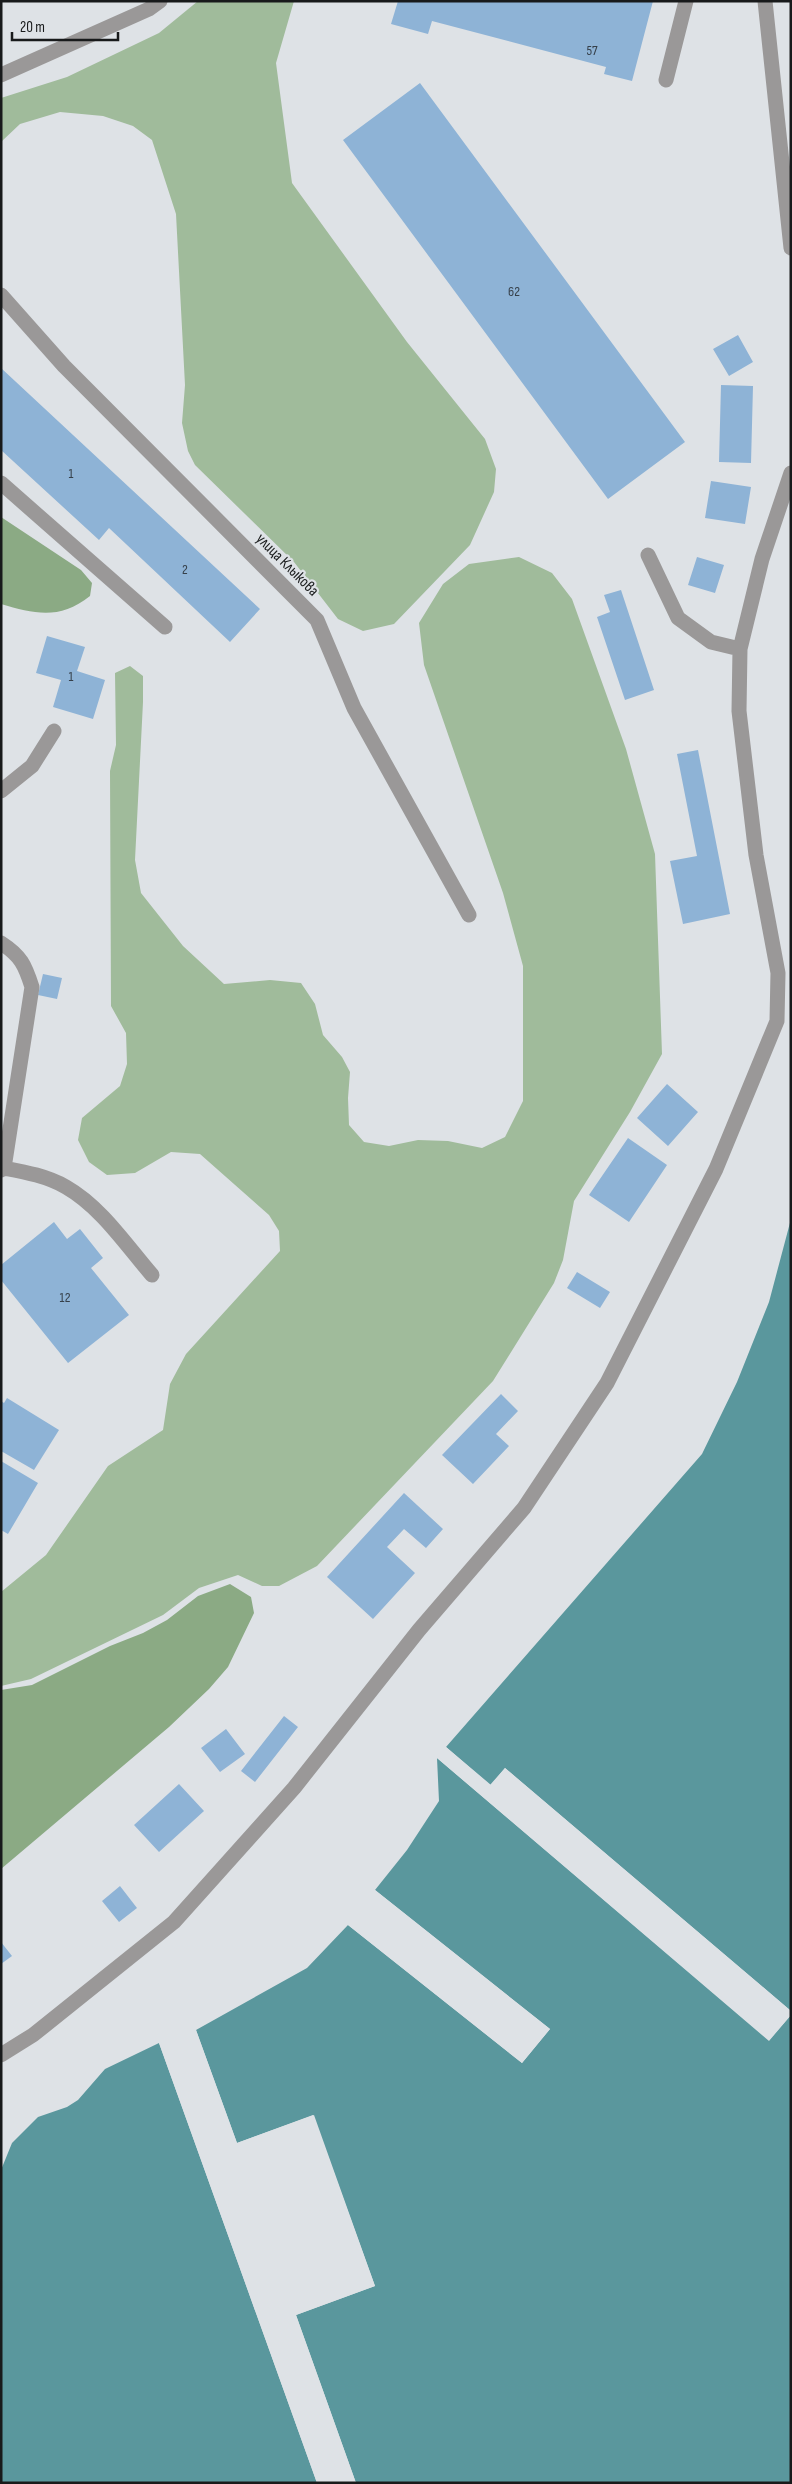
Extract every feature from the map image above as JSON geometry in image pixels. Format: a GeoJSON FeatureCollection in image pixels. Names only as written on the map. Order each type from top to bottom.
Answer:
{"type":"FeatureCollection","features":[{"type":"Feature","properties":{"kind":"lane"},"geometry":{"type":"LineString","coordinates":[[1,75],[149,9],[160,1]]}},
{"type":"Feature","properties":{"kind":"lane"},"geometry":{"type":"LineString","coordinates":[[666,80],[686,1]]}},
{"type":"Feature","properties":{"kind":"lane"},"geometry":{"type":"LineString","coordinates":[[765,1],[791,248]]}},
{"type":"Feature","properties":{"kind":"lane","name":"улица Клыкова"},"geometry":{"type":"LineString","coordinates":[[1,295],[64,366],[317,620],[354,708],[469,915]]}},
{"type":"Feature","properties":{"kind":"lane"},"geometry":{"type":"LineString","coordinates":[[1,2055],[33,2035],[174,1922],[294,1788],[419,1630],[524,1508],[607,1383],[716,1169],[777,1021],[778,973],[756,855],[739,711],[740,649],[762,559],[791,473]]}},
{"type":"Feature","properties":{"kind":"lane"},"geometry":{"type":"LineString","coordinates":[[1,483],[164,627]]}},
{"type":"Feature","properties":{"kind":"lane"},"geometry":{"type":"LineString","coordinates":[[648,555],[678,618],[711,642],[740,649]]}},
{"type":"Feature","properties":{"kind":"lane"},"geometry":{"type":"LineString","coordinates":[[1,791],[32,766],[54,731]]}},
{"type":"Feature","properties":{"kind":"lane"},"geometry":{"type":"LineString","coordinates":[[1,943],[16,953],[28,973],[32,987],[3,1169],[43,1177],[66,1187],[89,1203],[152,1275]]}},
{"type":"Feature","properties":{"kind":"green space"},"geometry":{"type":"Polygon","coordinates":[[[198,1],[294,1],[276,63],[292,183],[407,342],[485,439],[496,469],[494,492],[470,545],[394,624],[363,631],[338,619],[294,562],[195,465],[188,451],[182,423],[185,385],[176,214],[152,140],[133,126],[103,116],[60,112],[20,124],[1,142],[1,98],[67,77],[159,33],[198,1]]]}},
{"type":"Feature","properties":{"kind":"green space"},"geometry":{"type":"Polygon","coordinates":[[[1,517],[81,570],[92,583],[90,596],[68,609],[47,613],[1,604],[1,517]]]}},
{"type":"Feature","properties":{"kind":"green space"},"geometry":{"type":"Polygon","coordinates":[[[519,557],[552,573],[572,599],[626,749],[655,854],[662,1054],[630,1112],[574,1201],[563,1260],[554,1283],[493,1381],[317,1566],[279,1586],[262,1586],[238,1575],[199,1588],[163,1615],[31,1679],[1,1686],[1,1592],[46,1555],[108,1466],[163,1430],[170,1384],[186,1354],[280,1251],[279,1231],[269,1215],[200,1154],[171,1152],[135,1173],[107,1175],[89,1162],[78,1140],[82,1118],[120,1086],[127,1064],[126,1033],[111,1006],[110,771],[116,745],[115,673],[130,666],[143,676],[135,860],[141,893],[183,946],[224,984],[270,980],[301,983],[315,1004],[323,1035],[342,1057],[350,1072],[348,1098],[349,1125],[364,1142],[389,1146],[418,1140],[448,1141],[482,1148],[505,1137],[523,1101],[523,966],[503,893],[424,665],[419,623],[443,584],[469,564],[519,557]]]}},
{"type":"Feature","properties":{"kind":"green space"},"geometry":{"type":"Polygon","coordinates":[[[230,1584],[251,1597],[254,1613],[228,1667],[209,1689],[169,1727],[1,1869],[1,1690],[32,1685],[110,1646],[143,1633],[167,1620],[198,1596],[230,1584]]]}},
{"type":"Feature","properties":{"kind":"water"},"geometry":{"type":"Polygon","coordinates":[[[791,1219],[791,2011],[505,1768],[491,1785],[446,1747],[702,1454],[737,1382],[769,1302],[791,1219]]]}},
{"type":"Feature","properties":{"kind":"water"},"geometry":{"type":"Polygon","coordinates":[[[437,1758],[769,2040],[791,2015],[791,2483],[356,2483],[296,2315],[375,2286],[313,2115],[237,2143],[196,2030],[307,1968],[348,1925],[522,2063],[550,2029],[375,1890],[407,1850],[439,1801],[437,1758]]]}},
{"type":"Feature","properties":{"kind":"water"},"geometry":{"type":"Polygon","coordinates":[[[159,2043],[317,2483],[1,2483],[1,2170],[12,2143],[38,2117],[67,2107],[78,2100],[105,2069],[159,2043]]]}},
{"type":"Feature","properties":{"kind":"pier"},"geometry":{"type":"Polygon","coordinates":[[[446,1747],[490,1785],[505,1768],[791,2011],[791,2015],[769,2041],[437,1758],[438,1756],[769,2037],[789,2013],[505,1771],[490,1787],[446,1747]]]}},
{"type":"Feature","properties":{"kind":"pier"},"geometry":{"type":"Polygon","coordinates":[[[375,1890],[550,2029],[522,2063],[348,1925],[350,1923],[522,2060],[546,2029],[374,1892],[375,1890]]]}},
{"type":"Feature","properties":{"kind":"pier"},"geometry":{"type":"Polygon","coordinates":[[[196,2030],[237,2143],[314,2115],[375,2286],[296,2315],[356,2483],[354,2483],[294,2315],[372,2285],[312,2118],[235,2145],[194,2031],[196,2030]]]}},
{"type":"Feature","properties":{"kind":"pier"},"geometry":{"type":"Polygon","coordinates":[[[161,2042],[319,2483],[317,2483],[159,2043],[161,2042]]]}},
{"type":"Feature","properties":{"kind":"building"},"geometry":{"type":"Polygon","coordinates":[[[398,1],[653,1],[632,81],[604,74],[606,67],[432,21],[428,34],[391,24],[398,1]]]}},
{"type":"Feature","properties":{"kind":"building"},"geometry":{"type":"Polygon","coordinates":[[[420,83],[685,442],[608,499],[343,140],[420,83]]]}},
{"type":"Feature","properties":{"kind":"building"},"geometry":{"type":"Polygon","coordinates":[[[738,335],[753,362],[729,376],[713,349],[738,335]]]}},
{"type":"Feature","properties":{"kind":"building"},"geometry":{"type":"Polygon","coordinates":[[[1,368],[260,609],[230,642],[109,528],[99,540],[1,450],[1,368]]]}},
{"type":"Feature","properties":{"kind":"building"},"geometry":{"type":"Polygon","coordinates":[[[721,385],[753,386],[751,463],[719,462],[721,385]]]}},
{"type":"Feature","properties":{"kind":"building"},"geometry":{"type":"Polygon","coordinates":[[[711,481],[751,487],[745,524],[705,518],[711,481]]]}},
{"type":"Feature","properties":{"kind":"building"},"geometry":{"type":"Polygon","coordinates":[[[697,557],[724,565],[715,593],[688,585],[697,557]]]}},
{"type":"Feature","properties":{"kind":"building"},"geometry":{"type":"Polygon","coordinates":[[[621,590],[654,690],[625,700],[597,617],[610,612],[604,595],[621,590]]]}},
{"type":"Feature","properties":{"kind":"building"},"geometry":{"type":"Polygon","coordinates":[[[47,636],[85,647],[77,671],[105,680],[93,719],[53,707],[61,680],[36,673],[47,636]]]}},
{"type":"Feature","properties":{"kind":"building"},"geometry":{"type":"Polygon","coordinates":[[[698,750],[730,914],[683,924],[670,861],[697,856],[677,754],[698,750]]]}},
{"type":"Feature","properties":{"kind":"building"},"geometry":{"type":"Polygon","coordinates":[[[43,974],[62,978],[57,999],[38,995],[43,974]]]}},
{"type":"Feature","properties":{"kind":"building"},"geometry":{"type":"Polygon","coordinates":[[[667,1084],[698,1112],[668,1146],[637,1118],[667,1084]]]}},
{"type":"Feature","properties":{"kind":"building"},"geometry":{"type":"Polygon","coordinates":[[[628,1138],[667,1165],[629,1222],[589,1195],[628,1138]]]}},
{"type":"Feature","properties":{"kind":"building"},"geometry":{"type":"Polygon","coordinates":[[[54,1222],[67,1239],[80,1229],[103,1258],[91,1268],[129,1315],[68,1363],[1,1280],[1,1265],[54,1222]]]}},
{"type":"Feature","properties":{"kind":"building"},"geometry":{"type":"Polygon","coordinates":[[[577,1272],[610,1292],[600,1308],[567,1288],[577,1272]]]}},
{"type":"Feature","properties":{"kind":"building"},"geometry":{"type":"Polygon","coordinates":[[[501,1394],[518,1411],[496,1434],[509,1446],[473,1484],[442,1455],[501,1394]]]}},
{"type":"Feature","properties":{"kind":"building"},"geometry":{"type":"Polygon","coordinates":[[[7,1398],[59,1430],[34,1470],[1,1451],[1,1401],[4,1403],[7,1398]]]}},
{"type":"Feature","properties":{"kind":"building"},"geometry":{"type":"Polygon","coordinates":[[[1,1461],[38,1483],[8,1534],[1,1530],[1,1461]]]}},
{"type":"Feature","properties":{"kind":"building"},"geometry":{"type":"Polygon","coordinates":[[[404,1493],[443,1529],[426,1548],[404,1529],[387,1547],[415,1573],[373,1619],[327,1577],[404,1493]]]}},
{"type":"Feature","properties":{"kind":"building"},"geometry":{"type":"Polygon","coordinates":[[[284,1716],[298,1727],[255,1782],[241,1771],[284,1716]]]}},
{"type":"Feature","properties":{"kind":"building"},"geometry":{"type":"Polygon","coordinates":[[[226,1729],[245,1754],[220,1772],[201,1748],[226,1729]]]}},
{"type":"Feature","properties":{"kind":"building"},"geometry":{"type":"Polygon","coordinates":[[[179,1784],[204,1811],[159,1852],[134,1825],[179,1784]]]}},
{"type":"Feature","properties":{"kind":"building"},"geometry":{"type":"Polygon","coordinates":[[[120,1886],[137,1908],[119,1922],[102,1901],[120,1886]]]}},
{"type":"Feature","properties":{"kind":"building"},"geometry":{"type":"Polygon","coordinates":[[[1,1942],[12,1956],[1,1964],[1,1942]]]}}]}
